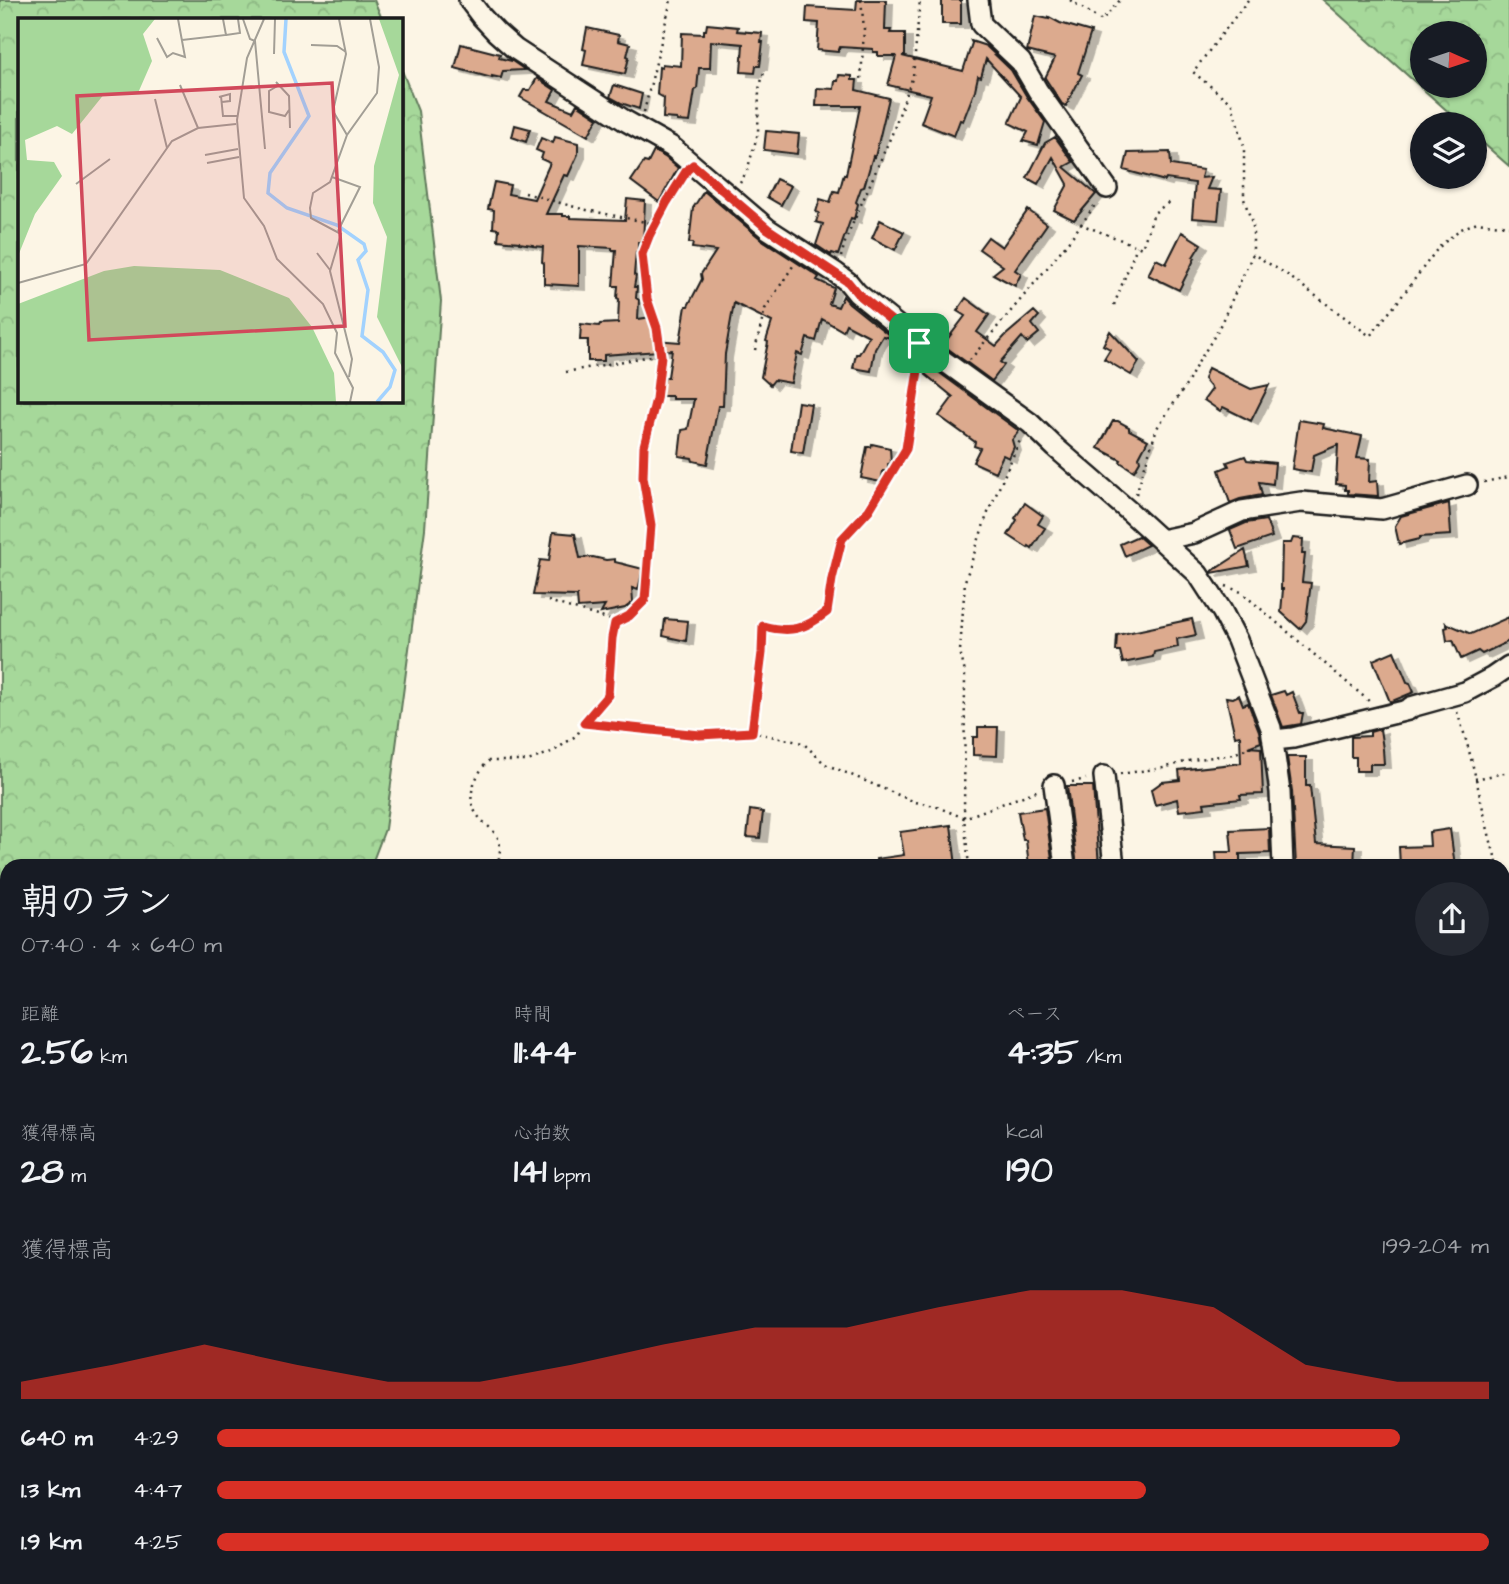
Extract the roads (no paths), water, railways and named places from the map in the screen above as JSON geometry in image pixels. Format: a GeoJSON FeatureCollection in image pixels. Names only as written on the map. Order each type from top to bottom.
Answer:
{"type":"FeatureCollection","features":[{"type":"Feature","properties":{"kind":"street"},"geometry":{"type":"LineString","coordinates":[[469,0],[514,49],[672,147],[768,229],[836,273],[919,343],[1030,423],[1198,574],[1237,640],[1271,728],[1280,792],[1283,859]]}},
{"type":"Feature","properties":{"kind":"street"},"geometry":{"type":"LineString","coordinates":[[978,0],[981,24],[1021,62],[1038,91],[1107,188]]}},
{"type":"Feature","properties":{"kind":"street"},"geometry":{"type":"LineString","coordinates":[[1161,540],[1194,533],[1242,511],[1301,502],[1381,509],[1467,485]]}},
{"type":"Feature","properties":{"kind":"street"},"geometry":{"type":"LineString","coordinates":[[1274,740],[1293,738],[1408,710],[1465,692],[1509,666]]}},
{"type":"Feature","properties":{"kind":"street"},"geometry":{"type":"LineString","coordinates":[[1104,776],[1113,859]]}},
{"type":"Feature","properties":{"kind":"street"},"geometry":{"type":"LineString","coordinates":[[1054,785],[1064,859]]}}]}
